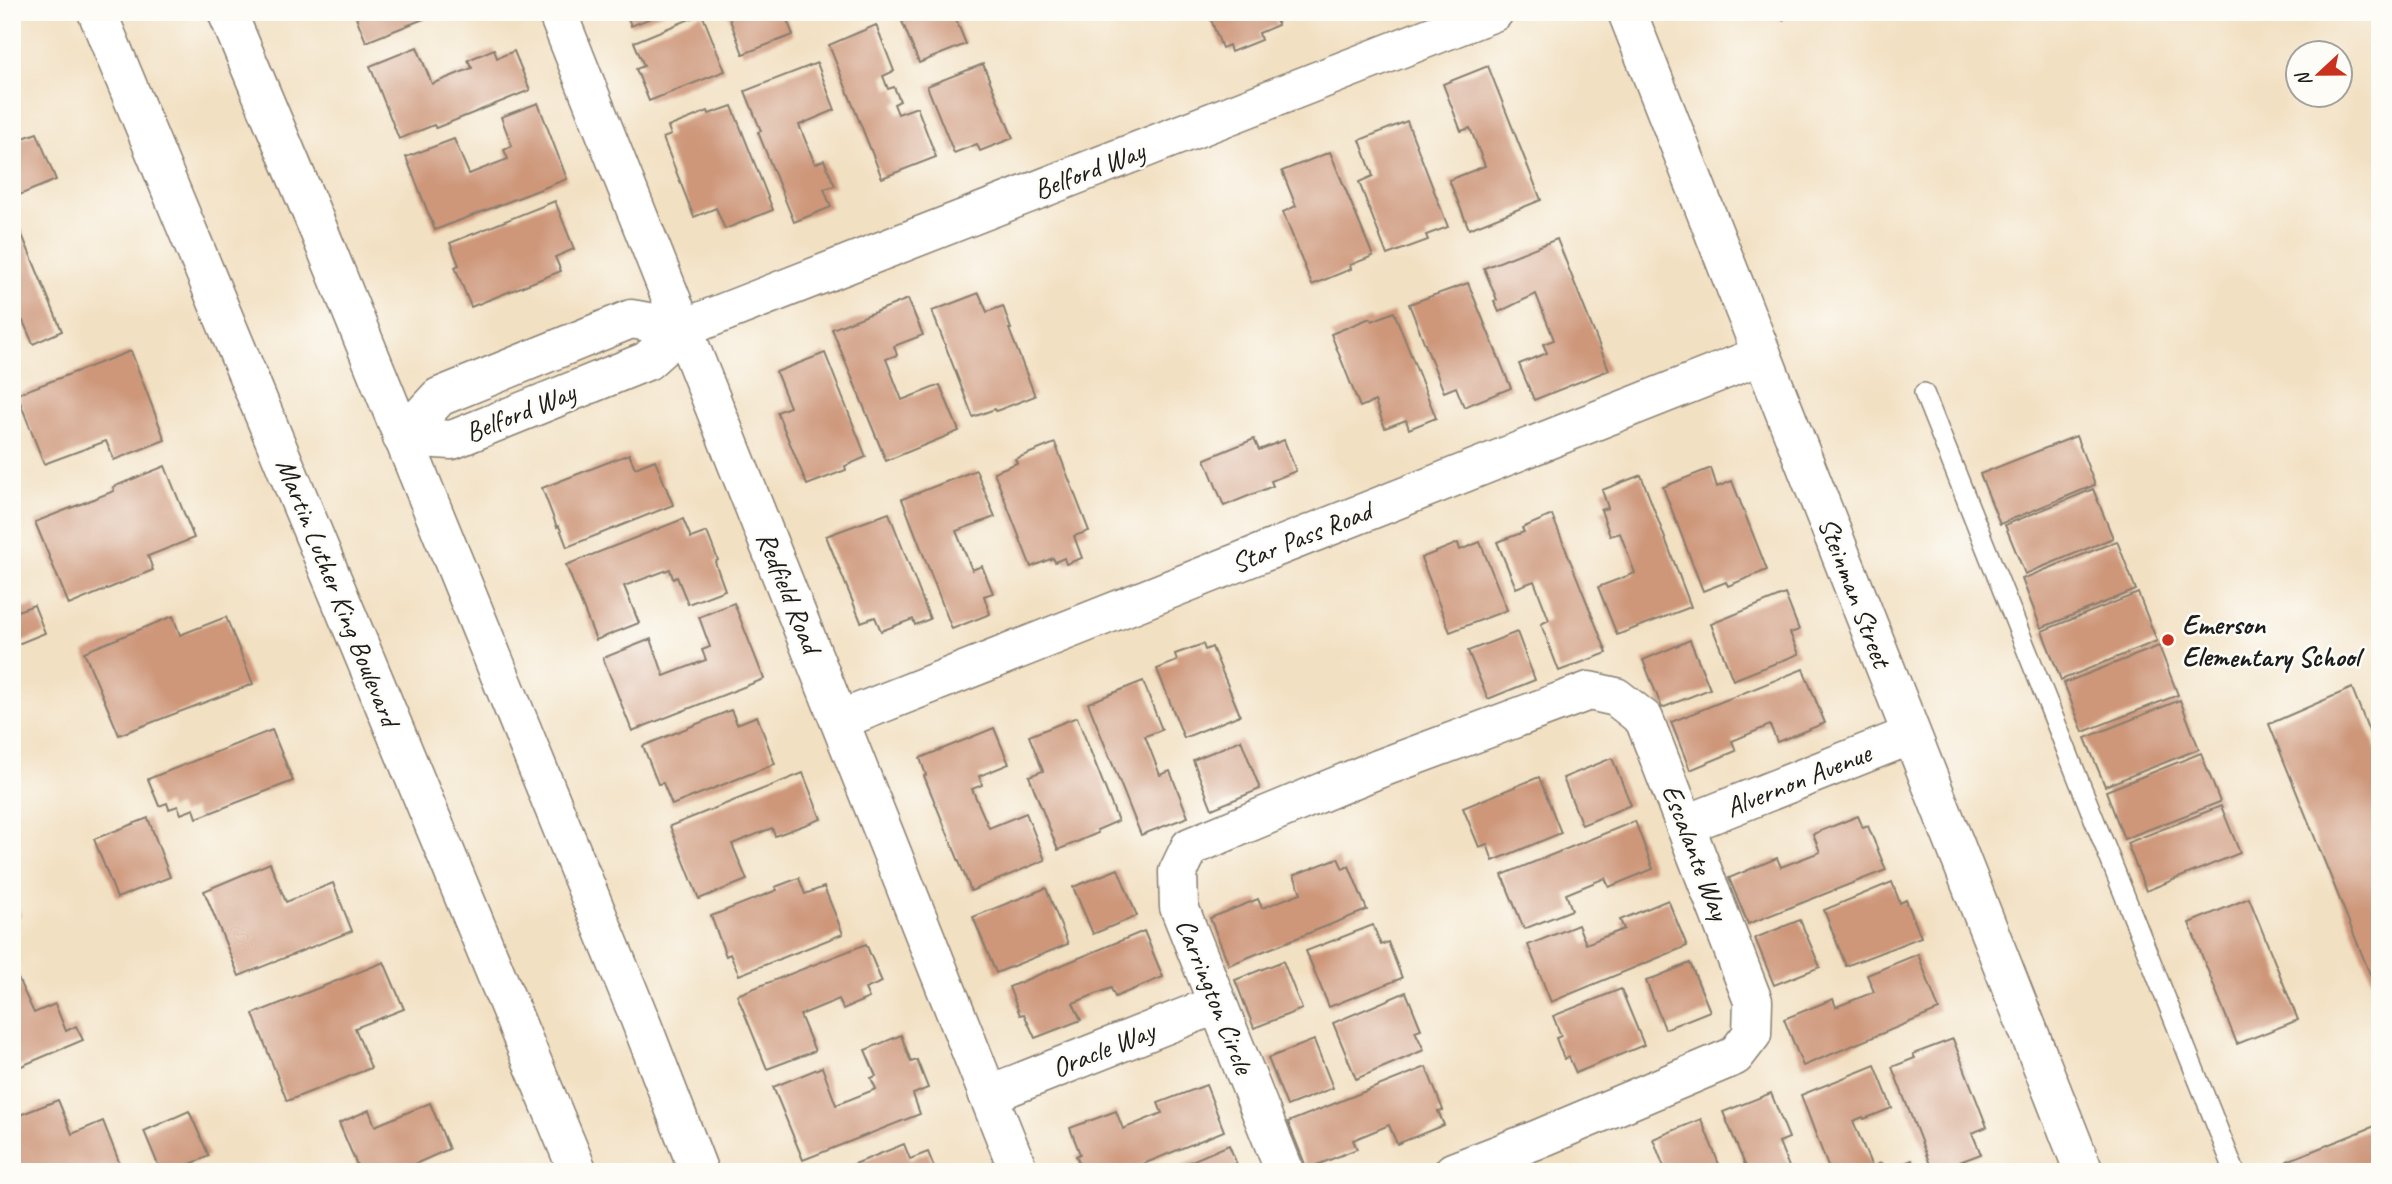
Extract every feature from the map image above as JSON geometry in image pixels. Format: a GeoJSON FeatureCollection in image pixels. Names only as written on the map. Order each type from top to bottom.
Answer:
{"type":"FeatureCollection","features":[{"type":"Feature","properties":{"kind":"street","name":"Martin Luther King Boulevard"},"geometry":{"type":"LineString","coordinates":[[97,12],[578,1172]]}},
{"type":"Feature","properties":{"kind":"street"},"geometry":{"type":"LineString","coordinates":[[227,12],[315,221],[639,1017],[699,1172]]}},
{"type":"Feature","properties":{"kind":"street","name":"Redfield Road"},"geometry":{"type":"LineString","coordinates":[[557,12],[1019,1172]]}},
{"type":"Feature","properties":{"kind":"street","name":"Belford Way"},"geometry":{"type":"LineString","coordinates":[[402,437],[452,440],[647,361],[684,328],[1494,12]]}},
{"type":"Feature","properties":{"kind":"street","name":"Steinman Street"},"geometry":{"type":"LineString","coordinates":[[1626,12],[2084,1172]]}},
{"type":"Feature","properties":{"kind":"street","name":"Star Pass Road"},"geometry":{"type":"LineString","coordinates":[[839,720],[1762,355]]}},
{"type":"Feature","properties":{"kind":"street","name":"Escalante Way"},"geometry":{"type":"LineString","coordinates":[[1373,771],[1589,691],[1616,697],[1644,719],[1753,1001],[1752,1034],[1735,1056],[1453,1172]]}},
{"type":"Feature","properties":{"kind":"street","name":"Alvernon Avenue"},"geometry":{"type":"LineString","coordinates":[[1685,825],[1911,735]]}},
{"type":"Feature","properties":{"kind":"street","name":"Carrington Circle"},"geometry":{"type":"LineString","coordinates":[[1285,1172],[1179,906],[1178,872],[1190,847],[1373,771]]}},
{"type":"Feature","properties":{"kind":"street","name":"Oracle Way"},"geometry":{"type":"LineString","coordinates":[[988,1095],[1218,1004]]}},
{"type":"Feature","properties":{"kind":"lane"},"geometry":{"type":"LineString","coordinates":[[1924,393],[2235,1172]]}},
{"type":"Feature","properties":{"kind":"building"},"geometry":{"type":"Polygon","coordinates":[[[354,12],[446,13],[432,18],[431,16],[366,42],[354,12]]]}},
{"type":"Feature","properties":{"kind":"building"},"geometry":{"type":"Polygon","coordinates":[[[626,12],[666,12],[631,26],[626,12]]]}},
{"type":"Feature","properties":{"kind":"building"},"geometry":{"type":"Polygon","coordinates":[[[727,12],[784,12],[793,35],[743,54],[727,12]]]}},
{"type":"Feature","properties":{"kind":"building"},"geometry":{"type":"Polygon","coordinates":[[[953,12],[966,44],[919,63],[899,14],[953,12]]]}},
{"type":"Feature","properties":{"kind":"building"},"geometry":{"type":"Polygon","coordinates":[[[1208,12],[1272,12],[1278,25],[1259,33],[1261,40],[1231,52],[1229,45],[1222,48],[1208,12]]]}},
{"type":"Feature","properties":{"kind":"building"},"geometry":{"type":"Polygon","coordinates":[[[1764,12],[1787,12],[1783,20],[1764,12]]]}},
{"type":"Feature","properties":{"kind":"building"},"geometry":{"type":"Polygon","coordinates":[[[702,14],[725,71],[649,101],[636,69],[644,66],[634,42],[702,14]]]}},
{"type":"Feature","properties":{"kind":"building"},"geometry":{"type":"Polygon","coordinates":[[[876,25],[894,71],[883,76],[888,89],[894,87],[900,101],[894,104],[898,114],[917,107],[936,157],[882,178],[829,45],[876,25]]]}},
{"type":"Feature","properties":{"kind":"building"},"geometry":{"type":"Polygon","coordinates":[[[417,47],[432,84],[472,68],[468,60],[494,49],[497,58],[514,51],[530,90],[436,128],[434,125],[399,139],[370,66],[417,47]]]}},
{"type":"Feature","properties":{"kind":"building"},"geometry":{"type":"Polygon","coordinates":[[[817,63],[835,110],[799,125],[815,164],[824,160],[835,186],[824,189],[831,207],[794,222],[758,132],[761,131],[745,91],[817,63]]]}},
{"type":"Feature","properties":{"kind":"building"},"geometry":{"type":"Polygon","coordinates":[[[983,64],[1013,138],[980,151],[977,144],[954,153],[927,86],[983,64]]]}},
{"type":"Feature","properties":{"kind":"building"},"geometry":{"type":"Polygon","coordinates":[[[1488,66],[1541,200],[1469,229],[1449,180],[1485,166],[1470,128],[1461,131],[1443,84],[1488,66]]]}},
{"type":"Feature","properties":{"kind":"building"},"geometry":{"type":"Polygon","coordinates":[[[538,103],[567,179],[435,230],[406,157],[454,139],[469,174],[508,159],[504,150],[512,146],[501,117],[538,103]]]}},
{"type":"Feature","properties":{"kind":"building"},"geometry":{"type":"Polygon","coordinates":[[[732,106],[773,210],[725,229],[716,208],[694,217],[663,138],[671,135],[668,127],[708,111],[709,114],[732,106]]]}},
{"type":"Feature","properties":{"kind":"building"},"geometry":{"type":"Polygon","coordinates":[[[1407,121],[1448,227],[1426,235],[1428,240],[1387,255],[1359,182],[1373,176],[1360,140],[1407,121]]]}},
{"type":"Feature","properties":{"kind":"building"},"geometry":{"type":"Polygon","coordinates":[[[37,133],[56,180],[12,198],[12,142],[37,133]]]}},
{"type":"Feature","properties":{"kind":"building"},"geometry":{"type":"Polygon","coordinates":[[[1330,152],[1373,256],[1350,265],[1351,269],[1312,285],[1283,212],[1296,206],[1282,171],[1330,152]]]}},
{"type":"Feature","properties":{"kind":"building"},"geometry":{"type":"Polygon","coordinates":[[[555,201],[574,249],[555,257],[561,271],[471,307],[455,267],[459,265],[450,243],[555,201]]]}},
{"type":"Feature","properties":{"kind":"building"},"geometry":{"type":"Polygon","coordinates":[[[20,230],[62,331],[33,344],[23,321],[12,326],[12,233],[20,230]]]}},
{"type":"Feature","properties":{"kind":"building"},"geometry":{"type":"Polygon","coordinates":[[[1557,239],[1609,370],[1534,400],[1519,364],[1547,353],[1543,344],[1554,340],[1536,294],[1499,312],[1484,268],[1557,239]]]}},
{"type":"Feature","properties":{"kind":"building"},"geometry":{"type":"Polygon","coordinates":[[[1468,283],[1511,388],[1464,407],[1456,387],[1444,392],[1409,304],[1468,283]]]}},
{"type":"Feature","properties":{"kind":"building"},"geometry":{"type":"Polygon","coordinates":[[[979,293],[987,312],[1003,306],[1035,396],[973,417],[932,311],[979,293]]]}},
{"type":"Feature","properties":{"kind":"building"},"geometry":{"type":"Polygon","coordinates":[[[908,299],[923,335],[894,346],[897,355],[886,359],[902,400],[940,385],[959,431],[886,461],[832,329],[908,299]]]}},
{"type":"Feature","properties":{"kind":"building"},"geometry":{"type":"Polygon","coordinates":[[[1394,312],[1436,418],[1409,429],[1406,420],[1385,428],[1375,401],[1360,407],[1331,334],[1370,318],[1372,321],[1394,312]]]}},
{"type":"Feature","properties":{"kind":"building"},"geometry":{"type":"Polygon","coordinates":[[[131,351],[165,440],[114,460],[106,441],[44,464],[17,394],[131,351]]]}},
{"type":"Feature","properties":{"kind":"building"},"geometry":{"type":"Polygon","coordinates":[[[825,353],[866,457],[845,466],[846,470],[807,485],[777,412],[790,407],[776,372],[825,353]]]}},
{"type":"Feature","properties":{"kind":"building"},"geometry":{"type":"Polygon","coordinates":[[[2076,436],[2095,485],[2000,524],[1980,474],[2076,436]]]}},
{"type":"Feature","properties":{"kind":"building"},"geometry":{"type":"Polygon","coordinates":[[[1254,439],[1259,450],[1284,440],[1296,471],[1271,481],[1273,486],[1224,506],[1205,459],[1254,439]]]}},
{"type":"Feature","properties":{"kind":"building"},"geometry":{"type":"Polygon","coordinates":[[[1055,443],[1089,531],[1074,536],[1082,558],[1066,564],[1064,558],[1055,562],[1053,558],[1031,567],[994,472],[1017,463],[1015,459],[1055,443]]]}},
{"type":"Feature","properties":{"kind":"building"},"geometry":{"type":"Polygon","coordinates":[[[629,454],[635,468],[655,460],[673,505],[567,547],[542,488],[629,454]]]}},
{"type":"Feature","properties":{"kind":"building"},"geometry":{"type":"Polygon","coordinates":[[[165,466],[194,538],[148,556],[153,570],[69,605],[35,522],[114,491],[113,487],[165,466]]]}},
{"type":"Feature","properties":{"kind":"building"},"geometry":{"type":"Polygon","coordinates":[[[1711,468],[1717,487],[1732,481],[1767,570],[1728,586],[1726,582],[1703,591],[1663,487],[1711,468]]]}},
{"type":"Feature","properties":{"kind":"building"},"geometry":{"type":"Polygon","coordinates":[[[976,470],[995,517],[956,531],[972,570],[982,566],[993,593],[984,596],[990,614],[952,629],[902,499],[976,470]]]}},
{"type":"Feature","properties":{"kind":"building"},"geometry":{"type":"Polygon","coordinates":[[[1641,475],[1691,607],[1617,635],[1598,587],[1635,573],[1620,533],[1610,536],[1601,510],[1608,508],[1602,490],[1641,475]]]}},
{"type":"Feature","properties":{"kind":"building"},"geometry":{"type":"Polygon","coordinates":[[[2093,489],[2113,538],[2025,574],[2005,525],[2093,489]]]}},
{"type":"Feature","properties":{"kind":"building"},"geometry":{"type":"Polygon","coordinates":[[[889,513],[930,619],[915,625],[913,619],[881,631],[875,617],[861,622],[826,536],[889,513]]]}},
{"type":"Feature","properties":{"kind":"building"},"geometry":{"type":"Polygon","coordinates":[[[1552,515],[1607,653],[1559,671],[1541,624],[1549,620],[1534,581],[1516,588],[1497,542],[1524,532],[1522,528],[1552,515]]]}},
{"type":"Feature","properties":{"kind":"building"},"geometry":{"type":"Polygon","coordinates":[[[683,519],[691,538],[707,532],[718,560],[715,562],[725,590],[688,604],[677,577],[673,579],[670,569],[624,586],[639,623],[596,640],[566,565],[683,519]]]}},
{"type":"Feature","properties":{"kind":"building","name":"Emerson Elementary School"},"geometry":{"type":"Polygon","coordinates":[[[2117,541],[2136,590],[2041,628],[2022,579],[2117,541]]]}},
{"type":"Feature","properties":{"kind":"building"},"geometry":{"type":"Polygon","coordinates":[[[1480,542],[1507,610],[1450,632],[1421,558],[1458,543],[1460,550],[1480,542]]]}},
{"type":"Feature","properties":{"kind":"building","name":"Emerson Elementary School"},"geometry":{"type":"Polygon","coordinates":[[[2138,593],[2157,641],[2061,680],[2042,631],[2138,593]]]}},
{"type":"Feature","properties":{"kind":"building"},"geometry":{"type":"Polygon","coordinates":[[[1785,594],[1799,630],[1790,633],[1799,654],[1733,680],[1711,624],[1785,594]]]}},
{"type":"Feature","properties":{"kind":"building"},"geometry":{"type":"Polygon","coordinates":[[[734,603],[764,679],[632,731],[603,658],[651,639],[664,676],[706,660],[702,650],[710,647],[699,617],[734,603]]]}},
{"type":"Feature","properties":{"kind":"building"},"geometry":{"type":"Polygon","coordinates":[[[34,605],[45,633],[13,646],[12,613],[34,605]]]}},
{"type":"Feature","properties":{"kind":"building"},"geometry":{"type":"Polygon","coordinates":[[[173,616],[180,635],[226,617],[253,684],[119,735],[84,652],[173,616]]]}},
{"type":"Feature","properties":{"kind":"building"},"geometry":{"type":"Polygon","coordinates":[[[1517,632],[1535,680],[1488,699],[1468,651],[1517,632]]]}},
{"type":"Feature","properties":{"kind":"building"},"geometry":{"type":"Polygon","coordinates":[[[1690,640],[1710,689],[1662,708],[1643,660],[1690,640]]]}},
{"type":"Feature","properties":{"kind":"building"},"geometry":{"type":"Polygon","coordinates":[[[1203,644],[1205,650],[1212,647],[1240,715],[1184,738],[1157,669],[1177,661],[1175,654],[1203,644]]]}},
{"type":"Feature","properties":{"kind":"building","name":"Emerson Elementary School"},"geometry":{"type":"Polygon","coordinates":[[[2159,646],[2178,695],[2083,732],[2064,683],[2159,646]]]}},
{"type":"Feature","properties":{"kind":"building"},"geometry":{"type":"Polygon","coordinates":[[[1803,669],[1825,723],[1777,742],[1770,725],[1732,741],[1736,751],[1690,770],[1671,722],[1803,669]]]}},
{"type":"Feature","properties":{"kind":"building"},"geometry":{"type":"Polygon","coordinates":[[[1143,681],[1162,730],[1145,736],[1160,775],[1170,771],[1188,817],[1141,835],[1088,703],[1143,681]]]}},
{"type":"Feature","properties":{"kind":"building"},"geometry":{"type":"Polygon","coordinates":[[[2352,688],[2380,759],[2380,999],[2269,724],[2352,688]]]}},
{"type":"Feature","properties":{"kind":"building","name":"Emerson Elementary School"},"geometry":{"type":"Polygon","coordinates":[[[2180,700],[2199,749],[2105,786],[2085,738],[2180,700]]]}},
{"type":"Feature","properties":{"kind":"building"},"geometry":{"type":"Polygon","coordinates":[[[731,710],[737,724],[757,716],[775,764],[672,805],[663,783],[658,784],[643,746],[731,710]]]}},
{"type":"Feature","properties":{"kind":"building"},"geometry":{"type":"Polygon","coordinates":[[[1077,717],[1118,821],[1097,830],[1098,833],[1058,850],[1029,776],[1043,771],[1029,736],[1077,717]]]}},
{"type":"Feature","properties":{"kind":"building"},"geometry":{"type":"Polygon","coordinates":[[[994,728],[1009,764],[979,776],[982,785],[972,789],[989,828],[1026,813],[1045,860],[971,891],[924,776],[926,775],[920,758],[994,728]]]}},
{"type":"Feature","properties":{"kind":"building"},"geometry":{"type":"Polygon","coordinates":[[[272,730],[293,781],[197,818],[194,809],[181,814],[178,806],[169,809],[167,803],[159,806],[148,779],[272,730]]]}},
{"type":"Feature","properties":{"kind":"building"},"geometry":{"type":"Polygon","coordinates":[[[1241,740],[1260,789],[1212,809],[1193,760],[1241,740]]]}},
{"type":"Feature","properties":{"kind":"building","name":"Emerson Elementary School"},"geometry":{"type":"Polygon","coordinates":[[[2201,753],[2220,802],[2124,839],[2106,791],[2201,753]]]}},
{"type":"Feature","properties":{"kind":"building"},"geometry":{"type":"Polygon","coordinates":[[[1612,758],[1631,805],[1582,825],[1563,778],[1612,758]]]}},
{"type":"Feature","properties":{"kind":"building"},"geometry":{"type":"Polygon","coordinates":[[[803,773],[821,819],[775,836],[772,828],[732,844],[747,880],[699,899],[670,826],[803,773]]]}},
{"type":"Feature","properties":{"kind":"building"},"geometry":{"type":"Polygon","coordinates":[[[1539,777],[1561,833],[1493,861],[1487,844],[1479,847],[1463,808],[1539,777]]]}},
{"type":"Feature","properties":{"kind":"building"},"geometry":{"type":"Polygon","coordinates":[[[2221,806],[2240,853],[2146,891],[2127,843],[2221,806]]]}},
{"type":"Feature","properties":{"kind":"building"},"geometry":{"type":"Polygon","coordinates":[[[1858,816],[1863,828],[1868,826],[1886,870],[1748,924],[1729,878],[1777,858],[1781,867],[1820,852],[1813,834],[1858,816]]]}},
{"type":"Feature","properties":{"kind":"building"},"geometry":{"type":"Polygon","coordinates":[[[148,818],[170,877],[117,898],[94,839],[148,818]]]}},
{"type":"Feature","properties":{"kind":"building"},"geometry":{"type":"Polygon","coordinates":[[[1635,821],[1653,869],[1609,887],[1605,878],[1566,894],[1572,910],[1524,929],[1502,875],[1635,821]]]}},
{"type":"Feature","properties":{"kind":"building"},"geometry":{"type":"Polygon","coordinates":[[[1338,858],[1343,869],[1349,866],[1367,910],[1229,965],[1210,918],[1258,899],[1262,908],[1301,893],[1294,875],[1338,858]]]}},
{"type":"Feature","properties":{"kind":"building"},"geometry":{"type":"Polygon","coordinates":[[[270,863],[286,902],[333,883],[352,931],[239,976],[204,891],[270,863]]]}},
{"type":"Feature","properties":{"kind":"building"},"geometry":{"type":"Polygon","coordinates":[[[1118,869],[1137,916],[1093,934],[1073,887],[1118,869]]]}},
{"type":"Feature","properties":{"kind":"building"},"geometry":{"type":"Polygon","coordinates":[[[799,878],[805,894],[824,887],[843,934],[739,975],[730,954],[726,956],[711,916],[777,890],[775,887],[799,878]]]}},
{"type":"Feature","properties":{"kind":"building"},"geometry":{"type":"Polygon","coordinates":[[[1892,882],[1900,903],[1906,900],[1921,937],[1846,966],[1824,910],[1892,882]]]}},
{"type":"Feature","properties":{"kind":"building"},"geometry":{"type":"Polygon","coordinates":[[[1046,888],[1068,944],[996,973],[973,917],[1046,888]]]}},
{"type":"Feature","properties":{"kind":"building"},"geometry":{"type":"Polygon","coordinates":[[[12,894],[21,916],[12,919],[12,894]]]}},
{"type":"Feature","properties":{"kind":"building"},"geometry":{"type":"Polygon","coordinates":[[[2249,898],[2298,1020],[2237,1044],[2189,923],[2249,898]]]}},
{"type":"Feature","properties":{"kind":"building"},"geometry":{"type":"Polygon","coordinates":[[[1668,900],[1687,946],[1551,1002],[1528,945],[1578,925],[1586,944],[1624,929],[1620,920],[1668,900]]]}},
{"type":"Feature","properties":{"kind":"building"},"geometry":{"type":"Polygon","coordinates":[[[1800,920],[1820,967],[1774,985],[1755,938],[1800,920]]]}},
{"type":"Feature","properties":{"kind":"building"},"geometry":{"type":"Polygon","coordinates":[[[1373,925],[1381,945],[1388,942],[1402,978],[1329,1007],[1306,951],[1373,925]]]}},
{"type":"Feature","properties":{"kind":"building"},"geometry":{"type":"Polygon","coordinates":[[[1144,931],[1163,977],[1115,997],[1111,988],[1073,1003],[1081,1020],[1035,1038],[1024,1014],[1020,1015],[1009,987],[1144,931]]]}},
{"type":"Feature","properties":{"kind":"building"},"geometry":{"type":"Polygon","coordinates":[[[866,944],[882,982],[865,989],[869,998],[843,1009],[839,999],[800,1015],[815,1051],[767,1069],[737,995],[866,944]]]}},
{"type":"Feature","properties":{"kind":"building"},"geometry":{"type":"Polygon","coordinates":[[[1918,954],[1939,1010],[1803,1066],[1784,1019],[1833,999],[1836,1007],[1874,992],[1867,975],[1918,954]]]}},
{"type":"Feature","properties":{"kind":"building"},"geometry":{"type":"Polygon","coordinates":[[[1283,961],[1302,1009],[1254,1028],[1235,980],[1283,961]]]}},
{"type":"Feature","properties":{"kind":"building"},"geometry":{"type":"Polygon","coordinates":[[[384,962],[404,1009],[355,1028],[371,1068],[287,1101],[253,1014],[384,962]]]}},
{"type":"Feature","properties":{"kind":"building"},"geometry":{"type":"Polygon","coordinates":[[[1690,963],[1710,1011],[1665,1029],[1646,981],[1690,963]]]}},
{"type":"Feature","properties":{"kind":"building"},"geometry":{"type":"Polygon","coordinates":[[[12,970],[34,1013],[55,1004],[66,1031],[76,1026],[83,1040],[12,1070],[12,970]]]}},
{"type":"Feature","properties":{"kind":"building"},"geometry":{"type":"Polygon","coordinates":[[[1621,989],[1644,1045],[1576,1073],[1569,1057],[1564,1059],[1556,1038],[1561,1036],[1553,1016],[1621,989]]]}},
{"type":"Feature","properties":{"kind":"building"},"geometry":{"type":"Polygon","coordinates":[[[1406,992],[1421,1029],[1415,1031],[1424,1050],[1356,1079],[1333,1023],[1406,992]]]}},
{"type":"Feature","properties":{"kind":"building"},"geometry":{"type":"Polygon","coordinates":[[[901,1035],[911,1062],[917,1060],[928,1088],[913,1094],[920,1114],[803,1160],[773,1087],[822,1067],[836,1105],[876,1089],[871,1078],[876,1076],[865,1050],[901,1035]]]}},
{"type":"Feature","properties":{"kind":"building"},"geometry":{"type":"Polygon","coordinates":[[[1953,1039],[1987,1127],[1972,1133],[1981,1154],[1933,1172],[1892,1067],[1915,1058],[1913,1054],[1953,1039]]]}},
{"type":"Feature","properties":{"kind":"building"},"geometry":{"type":"Polygon","coordinates":[[[1314,1040],[1333,1088],[1287,1106],[1268,1058],[1314,1040]]]}},
{"type":"Feature","properties":{"kind":"building"},"geometry":{"type":"Polygon","coordinates":[[[1875,1065],[1892,1108],[1853,1121],[1872,1167],[1881,1163],[1884,1171],[1912,1160],[1917,1172],[1830,1172],[1801,1095],[1875,1065]]]}},
{"type":"Feature","properties":{"kind":"building"},"geometry":{"type":"Polygon","coordinates":[[[1426,1067],[1443,1110],[1438,1111],[1444,1125],[1397,1144],[1389,1125],[1353,1140],[1357,1149],[1307,1169],[1288,1122],[1426,1067]]]}},
{"type":"Feature","properties":{"kind":"building"},"geometry":{"type":"Polygon","coordinates":[[[1206,1085],[1224,1131],[1124,1172],[1083,1172],[1076,1156],[1080,1154],[1070,1128],[1116,1111],[1123,1129],[1162,1113],[1158,1103],[1206,1085]]]}},
{"type":"Feature","properties":{"kind":"building"},"geometry":{"type":"Polygon","coordinates":[[[1771,1093],[1789,1138],[1779,1142],[1791,1172],[1748,1172],[1723,1112],[1771,1093]]]}},
{"type":"Feature","properties":{"kind":"building"},"geometry":{"type":"Polygon","coordinates":[[[58,1100],[72,1134],[103,1121],[123,1172],[12,1172],[12,1118],[58,1100]]]}},
{"type":"Feature","properties":{"kind":"building"},"geometry":{"type":"Polygon","coordinates":[[[430,1103],[449,1149],[397,1172],[354,1172],[359,1170],[339,1123],[369,1110],[375,1126],[430,1103]]]}},
{"type":"Feature","properties":{"kind":"building"},"geometry":{"type":"Polygon","coordinates":[[[189,1111],[209,1156],[172,1172],[161,1172],[144,1131],[189,1111]]]}},
{"type":"Feature","properties":{"kind":"building"},"geometry":{"type":"Polygon","coordinates":[[[1701,1119],[1720,1167],[1709,1172],[1666,1172],[1653,1139],[1701,1119]]]}},
{"type":"Feature","properties":{"kind":"building"},"geometry":{"type":"Polygon","coordinates":[[[2380,1124],[2380,1172],[2292,1172],[2287,1161],[2380,1124]]]}},
{"type":"Feature","properties":{"kind":"building"},"geometry":{"type":"Polygon","coordinates":[[[904,1144],[910,1159],[928,1152],[936,1172],[835,1172],[904,1144]]]}},
{"type":"Feature","properties":{"kind":"building"},"geometry":{"type":"Polygon","coordinates":[[[1229,1145],[1240,1172],[1185,1172],[1182,1165],[1229,1145]]]}},
{"type":"Feature","properties":{"kind":"place","name":"Emerson Elementary School"},"geometry":{"type":"Point","coordinates":[2168,640]}}]}
